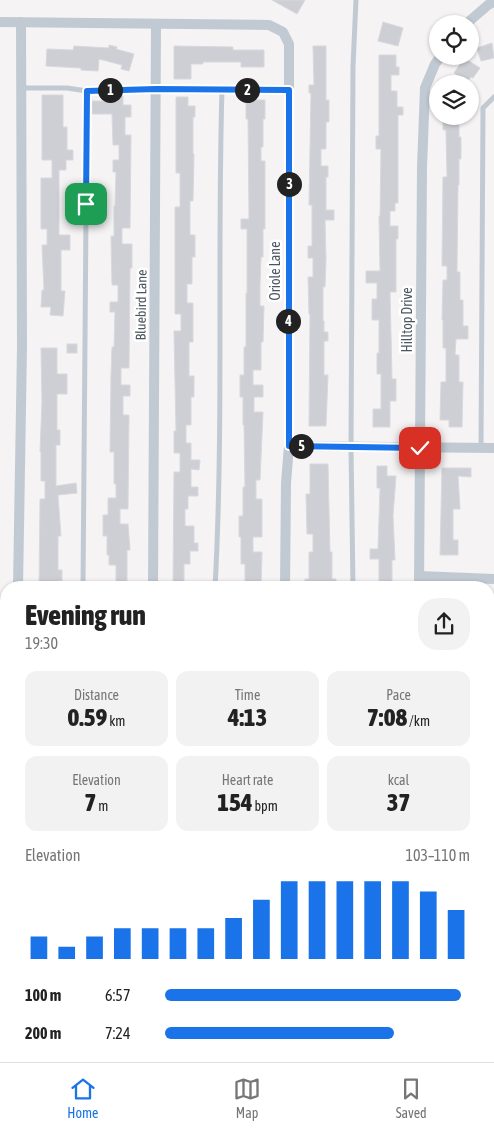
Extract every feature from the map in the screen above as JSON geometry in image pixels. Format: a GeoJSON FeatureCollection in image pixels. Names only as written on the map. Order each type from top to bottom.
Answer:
{"type":"FeatureCollection","features":[{"type":"Feature","properties":{"kind":"street"},"geometry":{"type":"LineString","coordinates":[[477,15],[494,2]]}},
{"type":"Feature","properties":{"kind":"street"},"geometry":{"type":"LineString","coordinates":[[0,22],[156,24]]}},
{"type":"Feature","properties":{"kind":"street"},"geometry":{"type":"LineString","coordinates":[[18,581],[22,347],[20,250],[22,156],[21,22]]}},
{"type":"Feature","properties":{"kind":"street","name":"Oriole Lane"},"geometry":{"type":"LineString","coordinates":[[156,24],[269,25],[283,32],[289,44],[289,446],[286,483],[285,581]]}},
{"type":"Feature","properties":{"kind":"street","name":"Bluebird Lane"},"geometry":{"type":"LineString","coordinates":[[153,581],[156,24]]}},
{"type":"Feature","properties":{"kind":"street","name":"Hilltop Drive"},"geometry":{"type":"LineString","coordinates":[[419,581],[422,167],[425,88],[435,65]]}},
{"type":"Feature","properties":{"kind":"street"},"geometry":{"type":"LineString","coordinates":[[289,446],[494,448]]}},
{"type":"Feature","properties":{"kind":"street"},"geometry":{"type":"LineString","coordinates":[[419,576],[494,578]]}},
{"type":"Feature","properties":{"kind":"lane"},"geometry":{"type":"LineString","coordinates":[[353,581],[353,66],[356,0]]}},
{"type":"Feature","properties":{"kind":"lane"},"geometry":{"type":"LineString","coordinates":[[22,88],[68,88],[87,91],[156,89],[289,90]]}},
{"type":"Feature","properties":{"kind":"lane"},"geometry":{"type":"LineString","coordinates":[[215,581],[222,89]]}},
{"type":"Feature","properties":{"kind":"lane"},"geometry":{"type":"LineString","coordinates":[[84,581],[87,91]]}},
{"type":"Feature","properties":{"kind":"lane"},"geometry":{"type":"LineString","coordinates":[[481,448],[483,108],[494,97]]}},
{"type":"Feature","properties":{"kind":"building"},"geometry":{"type":"Polygon","coordinates":[[[272,0],[305,0],[297,14],[272,0]]]}},
{"type":"Feature","properties":{"kind":"building"},"geometry":{"type":"Polygon","coordinates":[[[383,22],[403,28],[398,46],[378,41],[383,22]]]}},
{"type":"Feature","properties":{"kind":"building"},"geometry":{"type":"Polygon","coordinates":[[[492,43],[494,58],[481,61],[479,47],[492,43]]]}},
{"type":"Feature","properties":{"kind":"building"},"geometry":{"type":"Polygon","coordinates":[[[109,45],[134,54],[129,71],[121,69],[122,65],[99,59],[98,71],[46,66],[47,49],[73,50],[74,46],[109,48],[109,45]]]}},
{"type":"Feature","properties":{"kind":"building"},"geometry":{"type":"Polygon","coordinates":[[[174,46],[233,47],[233,50],[264,50],[264,67],[241,67],[241,62],[203,62],[203,64],[191,64],[191,79],[174,79],[174,46]]]}},
{"type":"Feature","properties":{"kind":"building"},"geometry":{"type":"Polygon","coordinates":[[[313,46],[326,46],[326,100],[329,100],[329,122],[326,122],[326,149],[321,149],[321,166],[328,166],[326,210],[334,210],[334,220],[325,220],[326,258],[325,287],[323,287],[323,321],[324,332],[328,332],[328,341],[324,341],[324,375],[328,375],[326,426],[309,426],[310,314],[308,277],[313,277],[313,258],[308,258],[308,246],[312,246],[312,205],[309,205],[311,93],[309,93],[309,85],[314,85],[313,46]]]}},
{"type":"Feature","properties":{"kind":"building"},"geometry":{"type":"Polygon","coordinates":[[[379,55],[396,55],[396,67],[399,67],[399,75],[391,75],[391,91],[397,91],[397,107],[403,107],[403,115],[398,115],[398,203],[395,203],[395,211],[390,211],[390,226],[398,226],[398,239],[396,239],[396,292],[390,292],[392,379],[396,379],[396,401],[390,401],[390,427],[373,427],[373,409],[381,409],[381,374],[377,374],[379,320],[372,320],[372,299],[377,299],[377,283],[366,283],[366,271],[380,271],[381,149],[376,149],[376,136],[379,136],[379,55]]]}},
{"type":"Feature","properties":{"kind":"building"},"geometry":{"type":"Polygon","coordinates":[[[459,65],[475,65],[480,68],[475,75],[457,75],[454,73],[459,65]]]}},
{"type":"Feature","properties":{"kind":"building"},"geometry":{"type":"Polygon","coordinates":[[[42,95],[63,95],[63,127],[67,127],[67,150],[73,150],[73,160],[66,160],[66,170],[59,170],[59,235],[70,235],[70,250],[61,250],[61,291],[65,291],[63,316],[50,315],[51,307],[41,307],[42,290],[44,290],[42,245],[47,245],[47,229],[41,229],[41,178],[52,178],[52,160],[42,160],[42,95]]]}},
{"type":"Feature","properties":{"kind":"building"},"geometry":{"type":"Polygon","coordinates":[[[112,96],[123,96],[123,105],[131,105],[131,117],[125,117],[125,135],[131,135],[130,228],[122,228],[122,244],[132,244],[129,368],[121,368],[121,385],[130,385],[130,396],[123,396],[123,415],[129,415],[128,509],[120,509],[120,524],[128,524],[130,550],[127,550],[127,581],[116,581],[116,565],[109,565],[107,536],[103,536],[103,515],[108,515],[108,498],[116,498],[114,452],[110,452],[112,347],[114,347],[115,312],[110,312],[110,302],[118,302],[118,285],[112,285],[111,236],[114,236],[116,172],[113,172],[113,160],[119,160],[119,145],[113,145],[112,114],[92,114],[92,101],[112,101],[112,96]]]}},
{"type":"Feature","properties":{"kind":"building"},"geometry":{"type":"Polygon","coordinates":[[[176,97],[188,97],[188,106],[195,106],[195,117],[193,117],[193,201],[190,201],[190,235],[195,235],[195,257],[192,257],[192,284],[187,284],[187,303],[193,303],[193,342],[189,342],[189,376],[194,376],[194,397],[191,397],[191,425],[186,425],[186,443],[191,443],[191,460],[200,460],[199,470],[191,469],[191,487],[198,487],[198,496],[188,496],[188,509],[185,509],[185,526],[194,526],[194,543],[198,543],[198,551],[190,551],[190,564],[184,564],[184,581],[173,581],[174,472],[180,472],[180,453],[174,453],[174,431],[176,431],[174,331],[181,331],[181,314],[175,314],[175,207],[180,207],[180,173],[176,173],[176,97]]]}},
{"type":"Feature","properties":{"kind":"building"},"geometry":{"type":"Polygon","coordinates":[[[246,100],[265,100],[263,147],[261,147],[261,161],[265,161],[265,229],[263,229],[260,285],[260,306],[264,306],[263,342],[261,342],[261,370],[253,370],[253,385],[263,385],[263,397],[254,397],[254,412],[263,412],[260,480],[256,480],[256,499],[262,499],[262,537],[253,537],[253,552],[262,552],[261,581],[245,581],[245,564],[241,564],[241,537],[239,537],[239,516],[243,516],[243,487],[245,487],[243,397],[240,397],[240,375],[244,375],[247,293],[247,229],[241,229],[241,219],[249,219],[248,119],[246,119],[246,100]]]}},
{"type":"Feature","properties":{"kind":"building"},"geometry":{"type":"Polygon","coordinates":[[[443,125],[459,125],[459,137],[461,137],[458,185],[457,272],[460,272],[460,300],[463,300],[463,326],[468,326],[468,339],[456,339],[455,355],[459,355],[459,382],[463,382],[462,427],[449,427],[449,420],[440,420],[441,382],[446,382],[446,348],[443,348],[442,320],[443,280],[447,280],[447,266],[442,266],[443,177],[447,177],[446,130],[443,130],[443,125]]]}},
{"type":"Feature","properties":{"kind":"building"},"geometry":{"type":"Polygon","coordinates":[[[67,344],[77,344],[77,353],[67,353],[67,344]]]}},
{"type":"Feature","properties":{"kind":"building"},"geometry":{"type":"Polygon","coordinates":[[[41,348],[57,348],[57,374],[67,374],[67,394],[57,394],[57,430],[60,430],[60,445],[56,445],[56,486],[76,483],[77,493],[58,495],[61,536],[58,536],[58,570],[62,570],[62,581],[39,581],[40,499],[45,499],[45,481],[41,481],[40,452],[42,402],[41,348]]]}},
{"type":"Feature","properties":{"kind":"building"},"geometry":{"type":"Polygon","coordinates":[[[310,464],[328,464],[330,552],[332,552],[332,579],[336,579],[336,581],[305,581],[305,579],[309,579],[309,552],[313,552],[313,534],[307,534],[306,494],[310,494],[310,464]]]}},
{"type":"Feature","properties":{"kind":"building"},"geometry":{"type":"Polygon","coordinates":[[[377,466],[387,466],[387,476],[396,476],[393,516],[395,560],[392,560],[392,581],[379,581],[379,559],[370,559],[370,549],[378,549],[380,488],[377,488],[377,466]]]}},
{"type":"Feature","properties":{"kind":"building"},"geometry":{"type":"Polygon","coordinates":[[[442,468],[471,468],[471,477],[458,476],[460,509],[453,509],[453,540],[458,540],[458,555],[440,555],[442,468]]]}},
{"type":"Feature","properties":{"kind":"route"},"geometry":{"type":"LineString","coordinates":[[86,204],[87,91],[156,89],[289,90],[289,446],[420,448]]}}]}
